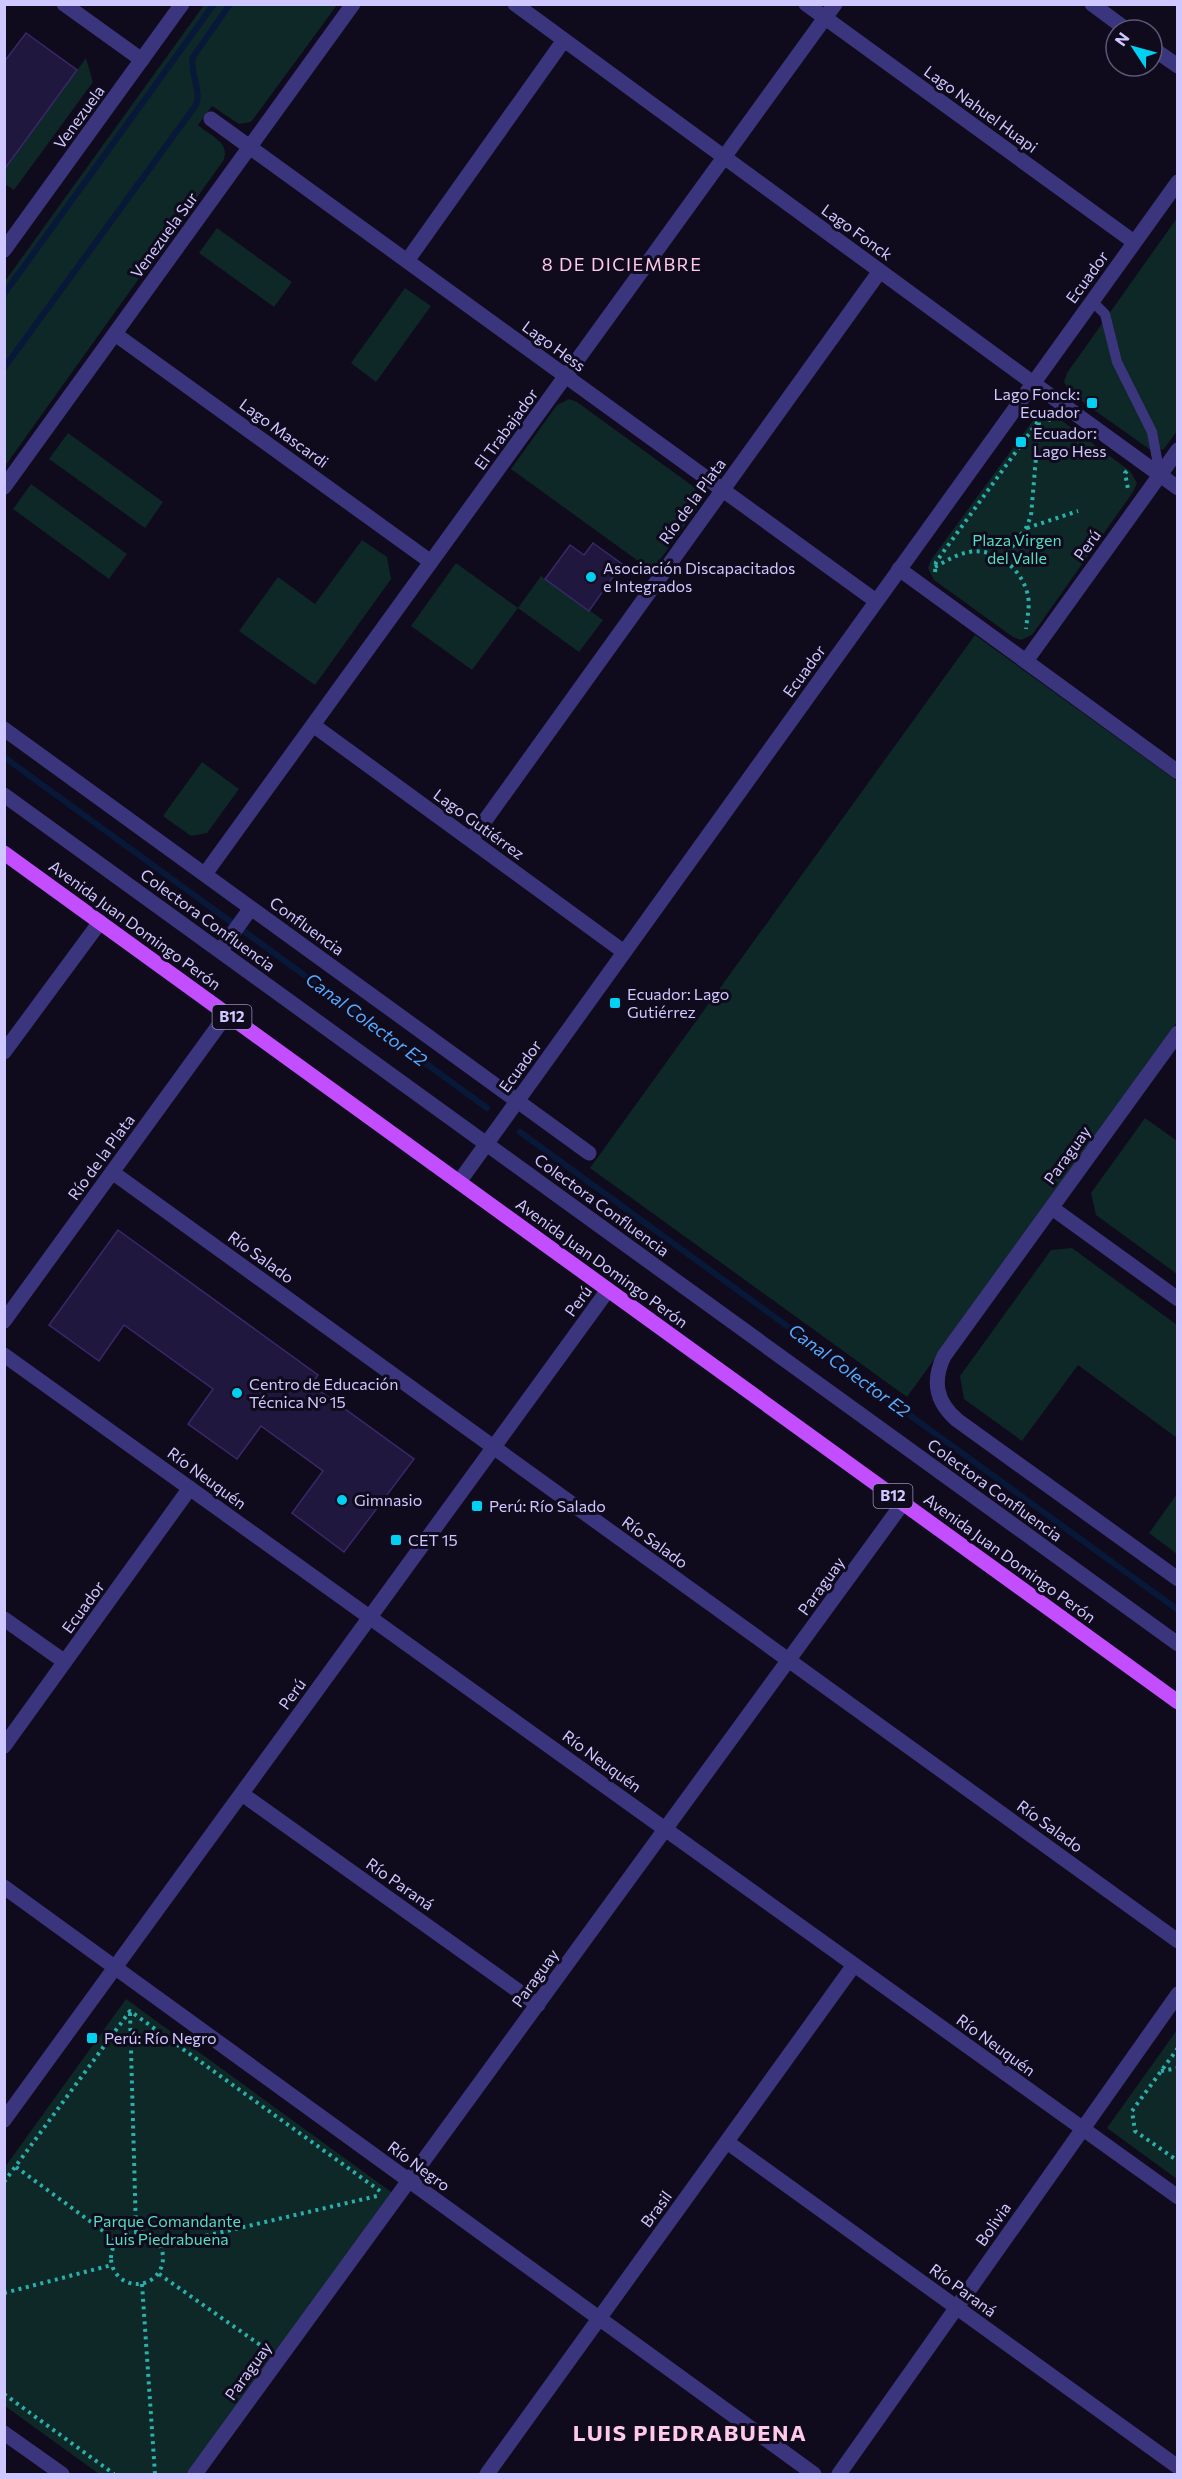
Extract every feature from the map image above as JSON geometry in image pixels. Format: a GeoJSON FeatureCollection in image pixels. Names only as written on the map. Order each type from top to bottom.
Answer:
{"type":"FeatureCollection","features":[{"type":"Feature","properties":{"kind":"main road","name":"Avenida Juan Domingo Perón"},"geometry":{"type":"LineString","coordinates":[[4,853],[1178,1702]]}},
{"type":"Feature","properties":{"kind":"street"},"geometry":{"type":"LineString","coordinates":[[64,4],[142,60]]}},
{"type":"Feature","properties":{"kind":"street","name":"Venezuela"},"geometry":{"type":"LineString","coordinates":[[4,250],[182,4]]}},
{"type":"Feature","properties":{"kind":"street","name":"Venezuela Sur"},"geometry":{"type":"LineString","coordinates":[[4,487],[353,4]]}},
{"type":"Feature","properties":{"kind":"street","name":"Lago Fonck"},"geometry":{"type":"LineString","coordinates":[[515,4],[1178,488]]}},
{"type":"Feature","properties":{"kind":"street","name":"Lago Nahuel Huapi"},"geometry":{"type":"LineString","coordinates":[[806,4],[1134,242]]}},
{"type":"Feature","properties":{"kind":"street","name":"El Trabajador"},"geometry":{"type":"LineString","coordinates":[[205,874],[835,4]]}},
{"type":"Feature","properties":{"kind":"street"},"geometry":{"type":"LineString","coordinates":[[1092,4],[1111,18]]}},
{"type":"Feature","properties":{"kind":"street"},"geometry":{"type":"LineString","coordinates":[[407,261],[564,40]]}},
{"type":"Feature","properties":{"kind":"street"},"geometry":{"type":"LineString","coordinates":[[1164,56],[1178,66]]}},
{"type":"Feature","properties":{"kind":"street","name":"Lago Hess"},"geometry":{"type":"LineString","coordinates":[[211,119],[876,601]]}},
{"type":"Feature","properties":{"kind":"street","name":"Ecuador"},"geometry":{"type":"LineString","coordinates":[[459,1182],[1178,182]]}},
{"type":"Feature","properties":{"kind":"street","name":"Río de la Plata"},"geometry":{"type":"LineString","coordinates":[[471,840],[880,271]]}},
{"type":"Feature","properties":{"kind":"street","name":"Lago Mascardi"},"geometry":{"type":"LineString","coordinates":[[115,334],[431,562]]}},
{"type":"Feature","properties":{"kind":"street","name":"Perú"},"geometry":{"type":"LineString","coordinates":[[1026,662],[1178,450]]}},
{"type":"Feature","properties":{"kind":"street"},"geometry":{"type":"LineString","coordinates":[[899,569],[1178,772]]}},
{"type":"Feature","properties":{"kind":"street","name":"Lago Gutiérrez"},"geometry":{"type":"LineString","coordinates":[[313,725],[624,952]]}},
{"type":"Feature","properties":{"kind":"street","name":"Confluencia"},"geometry":{"type":"LineString","coordinates":[[4,729],[589,1153]]}},
{"type":"Feature","properties":{"kind":"street","name":"Colectora Confluencia"},"geometry":{"type":"LineString","coordinates":[[4,795],[1178,1644]]}},
{"type":"Feature","properties":{"kind":"street"},"geometry":{"type":"LineString","coordinates":[[220,951],[251,908]]}},
{"type":"Feature","properties":{"kind":"street"},"geometry":{"type":"LineString","coordinates":[[4,1052],[100,922]]}},
{"type":"Feature","properties":{"kind":"street","name":"Río de la Plata"},"geometry":{"type":"LineString","coordinates":[[4,1321],[227,1014]]}},
{"type":"Feature","properties":{"kind":"street","name":"Paraguay"},"geometry":{"type":"LineString","coordinates":[[1178,1033],[1173,1050],[1052,1208],[944,1356],[936,1379],[941,1402],[957,1420],[1178,1579]]}},
{"type":"Feature","properties":{"kind":"street","name":"Río Salado"},"geometry":{"type":"LineString","coordinates":[[112,1172],[1178,1941]]}},
{"type":"Feature","properties":{"kind":"street"},"geometry":{"type":"LineString","coordinates":[[1052,1208],[1178,1299]]}},
{"type":"Feature","properties":{"kind":"street","name":"Perú"},"geometry":{"type":"LineString","coordinates":[[4,2120],[608,1290]]}},
{"type":"Feature","properties":{"kind":"street","name":"Río Neuquén"},"geometry":{"type":"LineString","coordinates":[[4,1355],[1178,2198]]}},
{"type":"Feature","properties":{"kind":"street","name":"Ecuador"},"geometry":{"type":"LineString","coordinates":[[4,1746],[190,1488]]}},
{"type":"Feature","properties":{"kind":"street","name":"Paraguay"},"geometry":{"type":"LineString","coordinates":[[195,2475],[903,1503]]}},
{"type":"Feature","properties":{"kind":"street"},"geometry":{"type":"LineString","coordinates":[[4,1619],[65,1662]]}},
{"type":"Feature","properties":{"kind":"street","name":"Río Paraná"},"geometry":{"type":"LineString","coordinates":[[242,1794],[538,2005]]}},
{"type":"Feature","properties":{"kind":"street","name":"Río Negro"},"geometry":{"type":"LineString","coordinates":[[4,1887],[116,1966],[814,2475]]}},
{"type":"Feature","properties":{"kind":"street","name":"Brasil"},"geometry":{"type":"LineString","coordinates":[[487,2475],[854,1965]]}},
{"type":"Feature","properties":{"kind":"street","name":"Bolivia"},"geometry":{"type":"LineString","coordinates":[[839,2475],[1178,1994]]}},
{"type":"Feature","properties":{"kind":"street","name":"Río Paraná"},"geometry":{"type":"LineString","coordinates":[[726,2142],[1178,2466]]}},
{"type":"Feature","properties":{"kind":"street"},"geometry":{"type":"LineString","coordinates":[[4,2433],[62,2475]]}},
{"type":"Feature","properties":{"kind":"lane"},"geometry":{"type":"LineString","coordinates":[[1092,301],[1105,314],[1117,362],[1152,432],[1160,475]]}},
{"type":"Feature","properties":{"kind":"path"},"geometry":{"type":"LineString","coordinates":[[934,567],[1039,420],[1048,419],[1059,426]]}},
{"type":"Feature","properties":{"kind":"path"},"geometry":{"type":"LineString","coordinates":[[1003,560],[1026,528],[1032,509],[1039,420]]}},
{"type":"Feature","properties":{"kind":"path"},"geometry":{"type":"LineString","coordinates":[[1117,468],[1126,471],[1128,491],[1132,494]]}},
{"type":"Feature","properties":{"kind":"path"},"geometry":{"type":"LineString","coordinates":[[1026,528],[1078,512]]}},
{"type":"Feature","properties":{"kind":"path"},"geometry":{"type":"LineString","coordinates":[[934,567],[963,553],[977,551],[991,553],[1003,560],[1018,575],[1027,593],[1024,633],[1030,628]]}},
{"type":"Feature","properties":{"kind":"path"},"geometry":{"type":"LineString","coordinates":[[934,567],[938,576]]}},
{"type":"Feature","properties":{"kind":"path"},"geometry":{"type":"LineString","coordinates":[[4,2182],[130,2011]]}},
{"type":"Feature","properties":{"kind":"path"},"geometry":{"type":"LineString","coordinates":[[130,2011],[384,2194]]}},
{"type":"Feature","properties":{"kind":"path"},"geometry":{"type":"LineString","coordinates":[[130,2011],[136,2231]]}},
{"type":"Feature","properties":{"kind":"path"},"geometry":{"type":"LineString","coordinates":[[1178,2048],[1132,2111],[1135,2131],[1178,2161]]}},
{"type":"Feature","properties":{"kind":"path"},"geometry":{"type":"LineString","coordinates":[[1161,2071],[1178,2068]]}},
{"type":"Feature","properties":{"kind":"path"},"geometry":{"type":"LineString","coordinates":[[15,2167],[117,2241]]}},
{"type":"Feature","properties":{"kind":"path"},"geometry":{"type":"LineString","coordinates":[[377,2204],[384,2194]]}},
{"type":"Feature","properties":{"kind":"path"},"geometry":{"type":"LineString","coordinates":[[162,2246],[384,2194]]}},
{"type":"Feature","properties":{"kind":"path"},"geometry":{"type":"LineString","coordinates":[[136,2231],[151,2235],[162,2246],[164,2260],[159,2274],[142,2284],[126,2282],[120,2278],[112,2265],[111,2252],[117,2241],[122,2236],[136,2231]]}},
{"type":"Feature","properties":{"kind":"path"},"geometry":{"type":"LineString","coordinates":[[4,2293],[112,2265]]}},
{"type":"Feature","properties":{"kind":"path"},"geometry":{"type":"LineString","coordinates":[[159,2274],[270,2351]]}},
{"type":"Feature","properties":{"kind":"path"},"geometry":{"type":"LineString","coordinates":[[142,2284],[155,2475]]}},
{"type":"Feature","properties":{"kind":"path"},"geometry":{"type":"LineString","coordinates":[[4,2394],[114,2475]]}},
{"type":"Feature","properties":{"kind":"green space"},"geometry":{"type":"Polygon","coordinates":[[[204,5],[337,5],[251,122],[239,124],[212,106],[198,125],[222,144],[225,155],[223,161],[5,466],[5,281],[204,5]]]}},
{"type":"Feature","properties":{"kind":"green space"},"geometry":{"type":"Polygon","coordinates":[[[86,58],[93,82],[14,190],[5,184],[5,170],[86,58]]]}},
{"type":"Feature","properties":{"kind":"green space"},"geometry":{"type":"Polygon","coordinates":[[[1177,218],[1177,431],[1164,449],[1152,451],[1070,393],[1064,382],[1067,373],[1177,218]]]}},
{"type":"Feature","properties":{"kind":"green space"},"geometry":{"type":"Polygon","coordinates":[[[217,228],[292,282],[274,307],[199,253],[217,228]]]}},
{"type":"Feature","properties":{"kind":"green space"},"geometry":{"type":"Polygon","coordinates":[[[405,288],[431,306],[376,382],[351,363],[405,288]]]}},
{"type":"Feature","properties":{"kind":"green space"},"geometry":{"type":"Polygon","coordinates":[[[569,399],[577,402],[694,487],[699,494],[698,507],[652,571],[511,469],[557,405],[569,399]]]}},
{"type":"Feature","properties":{"kind":"green space","name":"Plaza Virgen del Valle"},"geometry":{"type":"Polygon","coordinates":[[[1041,413],[1054,415],[1130,471],[1137,483],[1133,492],[1032,635],[1021,640],[1013,637],[934,580],[928,568],[931,560],[1034,419],[1041,413]]]}},
{"type":"Feature","properties":{"kind":"green space"},"geometry":{"type":"Polygon","coordinates":[[[68,433],[163,502],[145,528],[49,459],[68,433]]]}},
{"type":"Feature","properties":{"kind":"green space"},"geometry":{"type":"Polygon","coordinates":[[[31,484],[127,554],[109,579],[13,509],[31,484]]]}},
{"type":"Feature","properties":{"kind":"green space"},"geometry":{"type":"Polygon","coordinates":[[[362,540],[387,557],[391,579],[315,685],[239,631],[278,577],[315,604],[362,540]]]}},
{"type":"Feature","properties":{"kind":"green space"},"geometry":{"type":"Polygon","coordinates":[[[456,563],[518,608],[472,670],[411,626],[456,563]]]}},
{"type":"Feature","properties":{"kind":"green space"},"geometry":{"type":"Polygon","coordinates":[[[541,576],[603,620],[579,652],[518,608],[541,576]]]}},
{"type":"Feature","properties":{"kind":"green space"},"geometry":{"type":"Polygon","coordinates":[[[975,635],[1177,781],[1177,1022],[907,1397],[590,1168],[975,635]]]}},
{"type":"Feature","properties":{"kind":"green space"},"geometry":{"type":"Polygon","coordinates":[[[202,762],[239,789],[207,833],[191,836],[163,816],[202,762]]]}},
{"type":"Feature","properties":{"kind":"green space"},"geometry":{"type":"Polygon","coordinates":[[[1145,1118],[1177,1141],[1177,1274],[1096,1215],[1091,1193],[1145,1118]]]}},
{"type":"Feature","properties":{"kind":"green space"},"geometry":{"type":"Polygon","coordinates":[[[1072,1248],[1177,1325],[1177,1438],[1078,1365],[1022,1441],[964,1399],[960,1376],[1051,1250],[1072,1248]]]}},
{"type":"Feature","properties":{"kind":"green space"},"geometry":{"type":"Polygon","coordinates":[[[1177,1494],[1177,1554],[1149,1533],[1177,1494]]]}},
{"type":"Feature","properties":{"kind":"green space","name":"Parque Comandante Luis Piedrabuena"},"geometry":{"type":"Polygon","coordinates":[[[126,1999],[394,2194],[189,2474],[99,2474],[5,2406],[5,2167],[126,1999]]]}},
{"type":"Feature","properties":{"kind":"green space"},"geometry":{"type":"Polygon","coordinates":[[[1177,2030],[1177,2179],[1107,2128],[1177,2030]]]}},
{"type":"Feature","properties":{"kind":"building"},"geometry":{"type":"Polygon","coordinates":[[[26,33],[77,70],[4,170],[4,62],[26,33]]]}},
{"type":"Feature","properties":{"kind":"building","name":"Asociación Discapacitados e Integrados"},"geometry":{"type":"Polygon","coordinates":[[[593,543],[622,564],[589,611],[545,579],[570,545],[584,555],[593,543]]]}},
{"type":"Feature","properties":{"kind":"building","name":"Centro de Educación Técnica N° 15"},"geometry":{"type":"Polygon","coordinates":[[[118,1230],[318,1375],[312,1385],[414,1459],[344,1552],[292,1513],[323,1471],[261,1426],[237,1459],[188,1424],[213,1389],[124,1325],[99,1361],[49,1325],[118,1230]]]}},
{"type":"Feature","properties":{"kind":"waterway"},"geometry":{"type":"LineString","coordinates":[[4,294],[214,4]]}},
{"type":"Feature","properties":{"kind":"waterway"},"geometry":{"type":"LineString","coordinates":[[4,368],[196,105],[198,93],[192,63],[193,57],[230,4]]}},
{"type":"Feature","properties":{"kind":"waterway","name":"Canal Colector E2"},"geometry":{"type":"LineString","coordinates":[[4,757],[231,922]]}},
{"type":"Feature","properties":{"kind":"waterway","name":"Canal Colector E2"},"geometry":{"type":"LineString","coordinates":[[245,932],[487,1108]]}},
{"type":"Feature","properties":{"kind":"waterway","name":"Canal Colector E2"},"geometry":{"type":"LineString","coordinates":[[520,1132],[1178,1610]]}},
{"type":"Feature","properties":{"kind":"place","name":"Lago Fonck: Ecuador"},"geometry":{"type":"Point","coordinates":[1092,403]}},
{"type":"Feature","properties":{"kind":"place","name":"Ecuador: Lago Hess"},"geometry":{"type":"Point","coordinates":[1021,442]}},
{"type":"Feature","properties":{"kind":"place","name":"Asociación Discapacitados e Integrados"},"geometry":{"type":"Point","coordinates":[591,577]}},
{"type":"Feature","properties":{"kind":"place","name":"Ecuador: Lago Gutiérrez"},"geometry":{"type":"Point","coordinates":[615,1003]}},
{"type":"Feature","properties":{"kind":"place","name":"Centro de Educación Técnica N° 15"},"geometry":{"type":"Point","coordinates":[237,1393]}},
{"type":"Feature","properties":{"kind":"place","name":"Gimnasio"},"geometry":{"type":"Point","coordinates":[342,1500]}},
{"type":"Feature","properties":{"kind":"place","name":"Perú: Río Salado"},"geometry":{"type":"Point","coordinates":[477,1506]}},
{"type":"Feature","properties":{"kind":"place","name":"CET 15"},"geometry":{"type":"Point","coordinates":[396,1540]}},
{"type":"Feature","properties":{"kind":"place","name":"Perú: Río Negro"},"geometry":{"type":"Point","coordinates":[92,2038]}},
{"type":"Feature","properties":{"kind":"district","name":"8 DE DICIEMBRE"},"geometry":{"type":"Point","coordinates":[622,265]}},
{"type":"Feature","properties":{"kind":"district","name":"LUIS PIEDRABUENA"},"geometry":{"type":"Point","coordinates":[690,2433]}}]}
